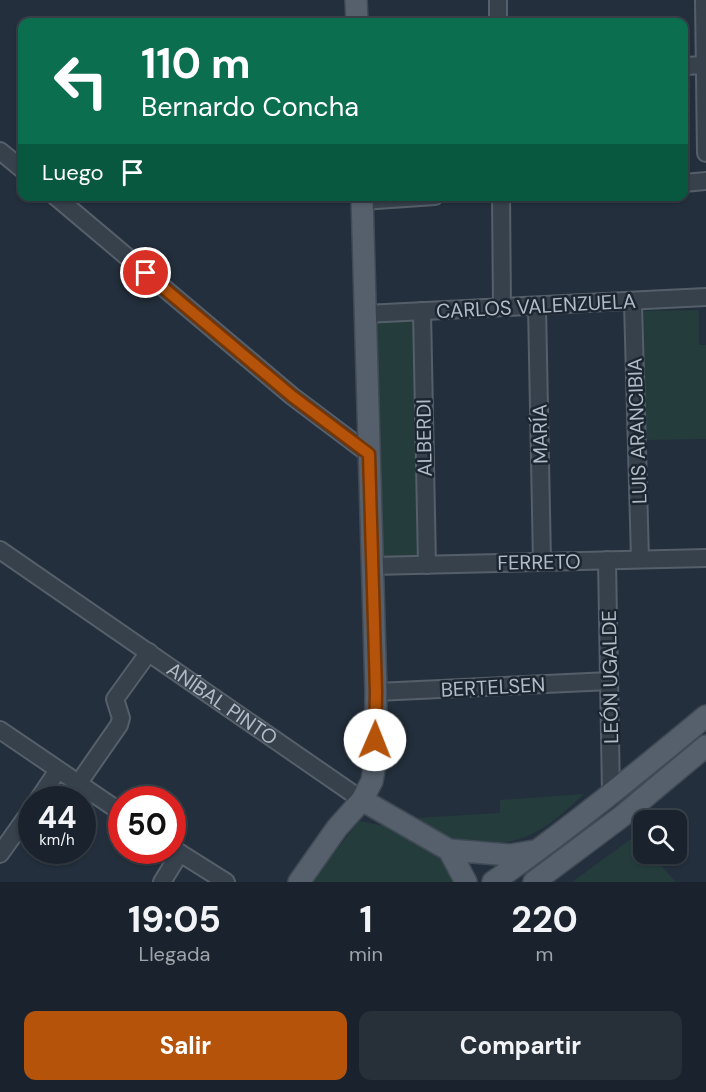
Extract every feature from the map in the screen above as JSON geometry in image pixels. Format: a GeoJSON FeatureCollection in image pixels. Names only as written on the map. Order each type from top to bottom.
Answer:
{"type":"FeatureCollection","features":[{"type":"Feature","properties":{"kind":"main road"},"geometry":{"type":"LineString","coordinates":[[356,0],[357,18]]}},
{"type":"Feature","properties":{"kind":"main road"},"geometry":{"type":"LineString","coordinates":[[300,882],[337,828],[362,800],[372,781],[375,763],[376,692],[362,201]]}},
{"type":"Feature","properties":{"kind":"main road"},"geometry":{"type":"LineString","coordinates":[[492,882],[539,850],[611,795],[706,716]]}},
{"type":"Feature","properties":{"kind":"main road"},"geometry":{"type":"LineString","coordinates":[[534,882],[621,816],[706,746]]}},
{"type":"Feature","properties":{"kind":"main road","name":"ANÍBAL PINTO"},"geometry":{"type":"LineString","coordinates":[[362,800],[449,850],[510,855],[539,850]]}},
{"type":"Feature","properties":{"kind":"main road"},"geometry":{"type":"LineString","coordinates":[[449,850],[466,882]]}},
{"type":"Feature","properties":{"kind":"street"},"geometry":{"type":"LineString","coordinates":[[498,0],[498,18]]}},
{"type":"Feature","properties":{"kind":"street"},"geometry":{"type":"LineString","coordinates":[[704,0],[706,153]]}},
{"type":"Feature","properties":{"kind":"street"},"geometry":{"type":"LineString","coordinates":[[688,66],[705,65]]}},
{"type":"Feature","properties":{"kind":"street"},"geometry":{"type":"LineString","coordinates":[[0,151],[18,166]]}},
{"type":"Feature","properties":{"kind":"street"},"geometry":{"type":"LineString","coordinates":[[688,183],[706,181]]}},
{"type":"Feature","properties":{"kind":"street"},"geometry":{"type":"LineString","coordinates":[[62,201],[292,396],[369,454]]}},
{"type":"Feature","properties":{"kind":"street"},"geometry":{"type":"LineString","coordinates":[[501,201],[502,307]]}},
{"type":"Feature","properties":{"kind":"street","name":"CARLOS VALENZUELA"},"geometry":{"type":"LineString","coordinates":[[365,314],[706,297]]}},
{"type":"Feature","properties":{"kind":"street","name":"LUIS ARANCIBIA"},"geometry":{"type":"LineString","coordinates":[[633,302],[640,559]]}},
{"type":"Feature","properties":{"kind":"street","name":"MARÍA"},"geometry":{"type":"LineString","coordinates":[[537,306],[542,562]]}},
{"type":"Feature","properties":{"kind":"street","name":"ALBERDI"},"geometry":{"type":"LineString","coordinates":[[422,311],[427,565]]}},
{"type":"Feature","properties":{"kind":"street","name":"ANÍBAL PINTO"},"geometry":{"type":"LineString","coordinates":[[0,550],[362,800]]}},
{"type":"Feature","properties":{"kind":"street","name":"FERRETO"},"geometry":{"type":"LineString","coordinates":[[372,566],[706,558]]}},
{"type":"Feature","properties":{"kind":"street","name":"LEÓN UGALDE"},"geometry":{"type":"LineString","coordinates":[[608,560],[611,795]]}},
{"type":"Feature","properties":{"kind":"street"},"geometry":{"type":"LineString","coordinates":[[78,784],[119,725],[121,718],[115,699],[149,652]]}},
{"type":"Feature","properties":{"kind":"street","name":"BERTELSEN"},"geometry":{"type":"LineString","coordinates":[[376,692],[610,681]]}},
{"type":"Feature","properties":{"kind":"street"},"geometry":{"type":"LineString","coordinates":[[0,730],[108,804]]}},
{"type":"Feature","properties":{"kind":"street"},"geometry":{"type":"LineString","coordinates":[[47,786],[58,770]]}},
{"type":"Feature","properties":{"kind":"street"},"geometry":{"type":"LineString","coordinates":[[0,854],[18,829]]}},
{"type":"Feature","properties":{"kind":"street"},"geometry":{"type":"LineString","coordinates":[[186,856],[226,882]]}},
{"type":"Feature","properties":{"kind":"street"},"geometry":{"type":"LineString","coordinates":[[162,882],[170,864]]}},
{"type":"Feature","properties":{"kind":"green space"},"geometry":{"type":"Polygon","coordinates":[[[699,310],[699,345],[706,345],[706,439],[645,440],[644,311],[699,310]]]}},
{"type":"Feature","properties":{"kind":"green space"},"geometry":{"type":"Polygon","coordinates":[[[413,317],[419,556],[381,558],[373,322],[413,317]]]}},
{"type":"Feature","properties":{"kind":"green space"},"geometry":{"type":"Polygon","coordinates":[[[584,794],[558,817],[532,834],[503,843],[487,844],[451,840],[414,818],[500,813],[500,800],[584,794]]]}},
{"type":"Feature","properties":{"kind":"green space"},"geometry":{"type":"Polygon","coordinates":[[[359,821],[399,829],[450,864],[459,882],[312,882],[359,821]]]}},
{"type":"Feature","properties":{"kind":"green space"},"geometry":{"type":"Polygon","coordinates":[[[633,837],[633,864],[659,864],[676,882],[572,882],[633,837]]]}},
{"type":"Feature","properties":{"kind":"route"},"geometry":{"type":"LineString","coordinates":[[146,273],[292,396],[369,454],[376,692],[375,740]]}}]}
